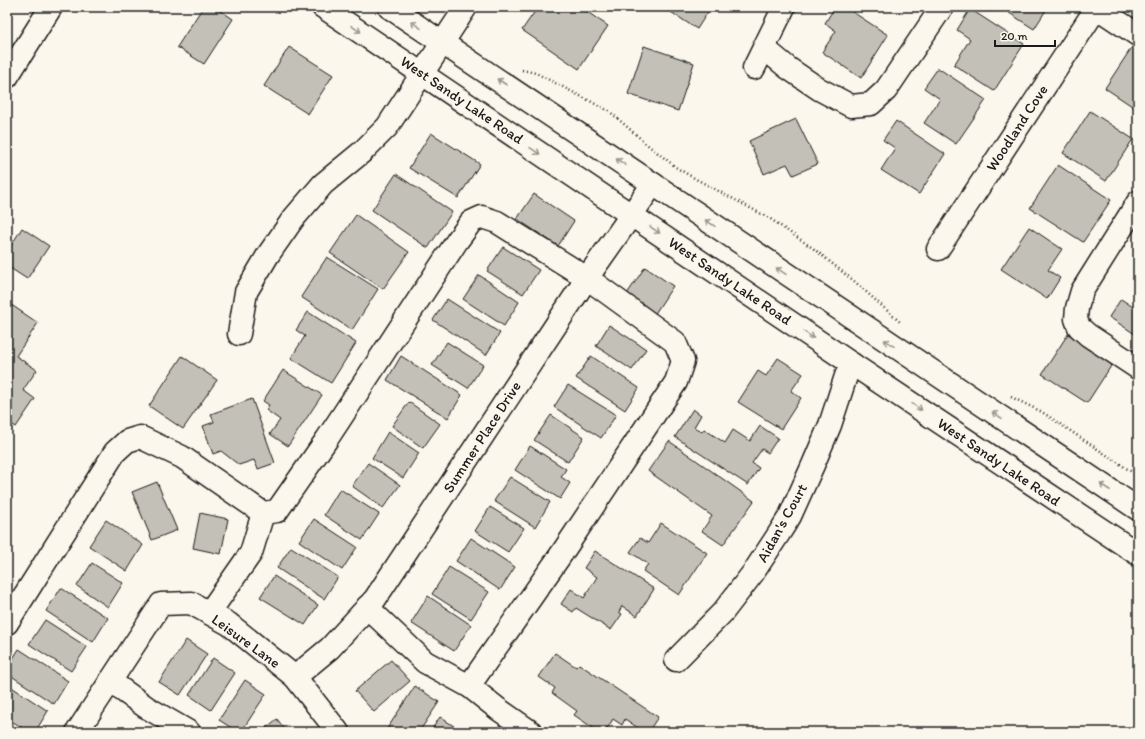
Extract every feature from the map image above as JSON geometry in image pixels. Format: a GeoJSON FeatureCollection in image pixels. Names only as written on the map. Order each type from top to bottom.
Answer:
{"type":"FeatureCollection","features":[{"type":"Feature","properties":{"kind":"street"},"geometry":{"type":"LineString","coordinates":[[7,77],[51,7]]}},
{"type":"Feature","properties":{"kind":"street","name":"West Sandy Lake Road"},"geometry":{"type":"LineString","coordinates":[[323,7],[852,364],[1138,554]]}},
{"type":"Feature","properties":{"kind":"street"},"geometry":{"type":"LineString","coordinates":[[389,7],[1138,509]]}},
{"type":"Feature","properties":{"kind":"street"},"geometry":{"type":"LineString","coordinates":[[238,334],[246,292],[268,255],[293,219],[322,184],[362,152],[387,127],[466,7]]}},
{"type":"Feature","properties":{"kind":"street"},"geometry":{"type":"LineString","coordinates":[[754,68],[784,7]]}},
{"type":"Feature","properties":{"kind":"street"},"geometry":{"type":"LineString","coordinates":[[764,48],[788,68],[819,89],[851,106],[871,104],[886,90],[942,7]]}},
{"type":"Feature","properties":{"kind":"street"},"geometry":{"type":"LineString","coordinates":[[1097,7],[1138,35]]}},
{"type":"Feature","properties":{"kind":"street","name":"Woodland Cove"},"geometry":{"type":"LineString","coordinates":[[938,249],[1097,7]]}},
{"type":"Feature","properties":{"kind":"street","name":"Summer Place Drive"},"geometry":{"type":"LineString","coordinates":[[295,676],[330,648],[375,599],[587,278],[654,184]]}},
{"type":"Feature","properties":{"kind":"street"},"geometry":{"type":"LineString","coordinates":[[1138,202],[1082,291],[1077,308],[1076,319],[1079,327],[1088,335],[1138,368]]}},
{"type":"Feature","properties":{"kind":"street"},"geometry":{"type":"LineString","coordinates":[[7,622],[115,452],[127,441],[140,437],[182,457],[263,513],[277,511],[471,222],[482,217],[497,222],[587,278],[675,342],[683,361],[676,382],[560,556],[469,686]]}},
{"type":"Feature","properties":{"kind":"street","name":"Aidan's Court"},"geometry":{"type":"LineString","coordinates":[[676,660],[723,612],[754,573],[790,516],[830,425],[846,376],[852,364]]}},
{"type":"Feature","properties":{"kind":"street"},"geometry":{"type":"LineString","coordinates":[[209,613],[250,553],[263,513]]}},
{"type":"Feature","properties":{"kind":"street","name":"Leisure Lane"},"geometry":{"type":"LineString","coordinates":[[77,732],[161,604],[191,603],[229,624],[295,676],[338,732]]}},
{"type":"Feature","properties":{"kind":"street"},"geometry":{"type":"LineString","coordinates":[[367,607],[425,662],[469,686],[531,732]]}},
{"type":"Feature","properties":{"kind":"street"},"geometry":{"type":"LineString","coordinates":[[110,682],[146,707],[189,732]]}},
{"type":"Feature","properties":{"kind":"path"},"geometry":{"type":"LineString","coordinates":[[517,68],[536,73],[609,111],[677,168],[769,218],[814,249],[854,281],[904,326]]}},
{"type":"Feature","properties":{"kind":"path"},"geometry":{"type":"LineString","coordinates":[[1008,395],[1042,412],[1138,476]]}},
{"type":"Feature","properties":{"kind":"building"},"geometry":{"type":"Polygon","coordinates":[[[203,7],[215,7],[233,19],[204,64],[177,47],[203,7]]]}},
{"type":"Feature","properties":{"kind":"building"},"geometry":{"type":"Polygon","coordinates":[[[538,7],[543,10],[545,7],[580,7],[608,26],[579,69],[522,30],[538,7]]]}},
{"type":"Feature","properties":{"kind":"building"},"geometry":{"type":"Polygon","coordinates":[[[663,7],[711,7],[697,29],[663,7]]]}},
{"type":"Feature","properties":{"kind":"building"},"geometry":{"type":"Polygon","coordinates":[[[835,7],[845,7],[888,35],[861,78],[822,52],[836,31],[825,23],[835,7]]]}},
{"type":"Feature","properties":{"kind":"building"},"geometry":{"type":"Polygon","coordinates":[[[1000,7],[1048,7],[1034,29],[1000,7]]]}},
{"type":"Feature","properties":{"kind":"building"},"geometry":{"type":"Polygon","coordinates":[[[970,9],[1024,44],[994,91],[954,65],[970,39],[957,30],[970,9]]]}},
{"type":"Feature","properties":{"kind":"building"},"geometry":{"type":"Polygon","coordinates":[[[644,46],[694,63],[678,111],[628,94],[644,46]]]}},
{"type":"Feature","properties":{"kind":"building"},"geometry":{"type":"Polygon","coordinates":[[[289,47],[333,75],[308,114],[264,86],[289,47]]]}},
{"type":"Feature","properties":{"kind":"building"},"geometry":{"type":"Polygon","coordinates":[[[1132,47],[1138,51],[1138,110],[1105,88],[1132,47]]]}},
{"type":"Feature","properties":{"kind":"building"},"geometry":{"type":"Polygon","coordinates":[[[938,68],[986,100],[956,144],[924,123],[940,99],[924,88],[938,68]]]}},
{"type":"Feature","properties":{"kind":"building"},"geometry":{"type":"Polygon","coordinates":[[[1090,111],[1133,139],[1106,181],[1063,153],[1090,111]]]}},
{"type":"Feature","properties":{"kind":"building"},"geometry":{"type":"Polygon","coordinates":[[[796,119],[818,164],[793,175],[787,164],[764,174],[749,141],[796,119]]]}},
{"type":"Feature","properties":{"kind":"building"},"geometry":{"type":"Polygon","coordinates":[[[896,121],[945,154],[919,194],[881,170],[895,148],[883,140],[896,121]]]}},
{"type":"Feature","properties":{"kind":"building"},"geometry":{"type":"Polygon","coordinates":[[[431,133],[480,164],[458,198],[409,168],[431,133]]]}},
{"type":"Feature","properties":{"kind":"building"},"geometry":{"type":"Polygon","coordinates":[[[1058,165],[1111,200],[1083,242],[1030,208],[1058,165]]]}},
{"type":"Feature","properties":{"kind":"building"},"geometry":{"type":"Polygon","coordinates":[[[396,174],[452,212],[428,248],[372,210],[396,174]]]}},
{"type":"Feature","properties":{"kind":"building"},"geometry":{"type":"Polygon","coordinates":[[[534,194],[574,221],[558,246],[517,219],[534,194]]]}},
{"type":"Feature","properties":{"kind":"building"},"geometry":{"type":"Polygon","coordinates":[[[356,215],[409,252],[383,289],[330,253],[356,215]]]}},
{"type":"Feature","properties":{"kind":"building"},"geometry":{"type":"Polygon","coordinates":[[[1029,227],[1062,249],[1048,270],[1060,278],[1047,299],[1001,269],[1029,227]]]}},
{"type":"Feature","properties":{"kind":"building"},"geometry":{"type":"Polygon","coordinates":[[[22,228],[49,246],[27,279],[7,266],[7,252],[22,228]]]}},
{"type":"Feature","properties":{"kind":"building"},"geometry":{"type":"Polygon","coordinates":[[[503,247],[539,270],[523,294],[487,271],[503,247]]]}},
{"type":"Feature","properties":{"kind":"building"},"geometry":{"type":"Polygon","coordinates":[[[327,257],[378,289],[352,330],[301,297],[327,257]]]}},
{"type":"Feature","properties":{"kind":"building"},"geometry":{"type":"Polygon","coordinates":[[[645,267],[673,286],[654,315],[625,297],[645,267]]]}},
{"type":"Feature","properties":{"kind":"building"},"geometry":{"type":"Polygon","coordinates":[[[479,275],[519,302],[504,326],[463,299],[479,275]]]}},
{"type":"Feature","properties":{"kind":"building"},"geometry":{"type":"Polygon","coordinates":[[[447,299],[500,333],[486,355],[433,320],[447,299]]]}},
{"type":"Feature","properties":{"kind":"building"},"geometry":{"type":"Polygon","coordinates":[[[1121,299],[1133,307],[1138,300],[1138,336],[1109,317],[1121,299]]]}},
{"type":"Feature","properties":{"kind":"building"},"geometry":{"type":"Polygon","coordinates":[[[7,302],[38,323],[16,356],[37,370],[23,390],[35,399],[16,427],[7,421],[7,302]]]}},
{"type":"Feature","properties":{"kind":"building"},"geometry":{"type":"Polygon","coordinates":[[[308,312],[356,343],[331,383],[291,358],[305,336],[296,330],[308,312]]]}},
{"type":"Feature","properties":{"kind":"building"},"geometry":{"type":"Polygon","coordinates":[[[609,325],[646,349],[632,370],[596,346],[609,325]]]}},
{"type":"Feature","properties":{"kind":"building"},"geometry":{"type":"Polygon","coordinates":[[[1068,334],[1113,363],[1087,403],[1042,374],[1068,334]]]}},
{"type":"Feature","properties":{"kind":"building"},"geometry":{"type":"Polygon","coordinates":[[[447,342],[483,365],[468,388],[432,365],[447,342]]]}},
{"type":"Feature","properties":{"kind":"building"},"geometry":{"type":"Polygon","coordinates":[[[182,356],[217,380],[183,429],[149,406],[182,356]]]}},
{"type":"Feature","properties":{"kind":"building"},"geometry":{"type":"Polygon","coordinates":[[[401,356],[462,395],[448,418],[387,380],[401,356]]]}},
{"type":"Feature","properties":{"kind":"building"},"geometry":{"type":"Polygon","coordinates":[[[591,356],[639,388],[625,410],[576,378],[591,356]]]}},
{"type":"Feature","properties":{"kind":"building"},"geometry":{"type":"Polygon","coordinates":[[[778,358],[803,374],[791,391],[801,398],[781,429],[738,402],[758,371],[766,376],[778,358]]]}},
{"type":"Feature","properties":{"kind":"building"},"geometry":{"type":"Polygon","coordinates":[[[283,370],[322,395],[288,446],[270,434],[280,420],[266,410],[269,405],[263,401],[283,370]]]}},
{"type":"Feature","properties":{"kind":"building"},"geometry":{"type":"Polygon","coordinates":[[[568,385],[616,415],[601,438],[554,407],[568,385]]]}},
{"type":"Feature","properties":{"kind":"building"},"geometry":{"type":"Polygon","coordinates":[[[252,399],[275,463],[258,469],[254,460],[239,465],[221,451],[213,454],[203,426],[214,422],[211,414],[252,399]]]}},
{"type":"Feature","properties":{"kind":"building"},"geometry":{"type":"Polygon","coordinates":[[[409,402],[440,424],[423,448],[392,426],[409,402]]]}},
{"type":"Feature","properties":{"kind":"building"},"geometry":{"type":"Polygon","coordinates":[[[693,409],[701,415],[694,427],[702,432],[704,429],[725,443],[733,430],[750,441],[760,426],[778,438],[768,453],[762,449],[752,463],[759,468],[748,485],[675,437],[693,409]]]}},
{"type":"Feature","properties":{"kind":"building"},"geometry":{"type":"Polygon","coordinates":[[[551,415],[584,437],[568,462],[534,440],[551,415]]]}},
{"type":"Feature","properties":{"kind":"building"},"geometry":{"type":"Polygon","coordinates":[[[388,432],[419,453],[403,478],[372,458],[388,432]]]}},
{"type":"Feature","properties":{"kind":"building"},"geometry":{"type":"Polygon","coordinates":[[[669,441],[754,501],[723,545],[702,531],[712,516],[648,471],[669,441]]]}},
{"type":"Feature","properties":{"kind":"building"},"geometry":{"type":"Polygon","coordinates":[[[530,446],[566,469],[561,477],[570,483],[560,499],[515,470],[530,446]]]}},
{"type":"Feature","properties":{"kind":"building"},"geometry":{"type":"Polygon","coordinates":[[[368,463],[400,485],[383,508],[352,486],[368,463]]]}},
{"type":"Feature","properties":{"kind":"building"},"geometry":{"type":"Polygon","coordinates":[[[510,477],[550,502],[535,527],[494,501],[510,477]]]}},
{"type":"Feature","properties":{"kind":"building"},"geometry":{"type":"Polygon","coordinates":[[[157,482],[177,530],[152,540],[132,492],[157,482]]]}},
{"type":"Feature","properties":{"kind":"building"},"geometry":{"type":"Polygon","coordinates":[[[340,489],[379,514],[362,540],[324,515],[340,489]]]}},
{"type":"Feature","properties":{"kind":"building"},"geometry":{"type":"Polygon","coordinates":[[[490,507],[524,528],[508,552],[475,531],[490,507]]]}},
{"type":"Feature","properties":{"kind":"building"},"geometry":{"type":"Polygon","coordinates":[[[200,513],[228,519],[221,554],[193,548],[200,513]]]}},
{"type":"Feature","properties":{"kind":"building"},"geometry":{"type":"Polygon","coordinates":[[[314,519],[357,547],[342,570],[299,541],[314,519]]]}},
{"type":"Feature","properties":{"kind":"building"},"geometry":{"type":"Polygon","coordinates":[[[106,520],[143,545],[127,571],[89,546],[106,520]]]}},
{"type":"Feature","properties":{"kind":"building"},"geometry":{"type":"Polygon","coordinates":[[[661,523],[707,553],[679,595],[643,571],[648,564],[630,552],[640,538],[648,543],[661,523]]]}},
{"type":"Feature","properties":{"kind":"building"},"geometry":{"type":"Polygon","coordinates":[[[471,538],[515,567],[500,590],[456,561],[471,538]]]}},
{"type":"Feature","properties":{"kind":"building"},"geometry":{"type":"Polygon","coordinates":[[[291,547],[338,577],[324,599],[277,568],[291,547]]]}},
{"type":"Feature","properties":{"kind":"building"},"geometry":{"type":"Polygon","coordinates":[[[595,551],[654,589],[637,616],[622,606],[619,612],[622,614],[611,630],[576,608],[573,612],[561,604],[571,589],[584,598],[597,577],[584,568],[595,551]]]}},
{"type":"Feature","properties":{"kind":"building"},"geometry":{"type":"Polygon","coordinates":[[[92,563],[123,583],[108,607],[77,586],[92,563]]]}},
{"type":"Feature","properties":{"kind":"building"},"geometry":{"type":"Polygon","coordinates":[[[449,567],[489,592],[471,619],[432,594],[449,567]]]}},
{"type":"Feature","properties":{"kind":"building"},"geometry":{"type":"Polygon","coordinates":[[[274,576],[318,605],[305,625],[260,597],[274,576]]]}},
{"type":"Feature","properties":{"kind":"building"},"geometry":{"type":"Polygon","coordinates":[[[61,588],[108,618],[93,642],[46,611],[61,588]]]}},
{"type":"Feature","properties":{"kind":"building"},"geometry":{"type":"Polygon","coordinates":[[[428,596],[471,625],[454,651],[411,623],[428,596]]]}},
{"type":"Feature","properties":{"kind":"building"},"geometry":{"type":"Polygon","coordinates":[[[45,620],[87,647],[71,671],[29,644],[45,620]]]}},
{"type":"Feature","properties":{"kind":"building"},"geometry":{"type":"Polygon","coordinates":[[[186,640],[207,654],[180,695],[159,682],[186,640]]]}},
{"type":"Feature","properties":{"kind":"building"},"geometry":{"type":"Polygon","coordinates":[[[19,649],[68,681],[54,704],[7,673],[7,668],[19,649]]]}},
{"type":"Feature","properties":{"kind":"building"},"geometry":{"type":"Polygon","coordinates":[[[555,653],[576,667],[579,664],[658,717],[648,732],[644,732],[625,719],[622,725],[613,719],[605,732],[599,732],[574,715],[577,711],[552,693],[555,688],[539,677],[555,653]]]}},
{"type":"Feature","properties":{"kind":"building"},"geometry":{"type":"Polygon","coordinates":[[[213,658],[235,673],[211,710],[189,695],[213,658]]]}},
{"type":"Feature","properties":{"kind":"building"},"geometry":{"type":"Polygon","coordinates":[[[391,660],[410,681],[374,712],[355,691],[391,660]]]}},
{"type":"Feature","properties":{"kind":"building"},"geometry":{"type":"Polygon","coordinates":[[[245,680],[266,694],[241,732],[238,732],[219,720],[245,680]]]}},
{"type":"Feature","properties":{"kind":"building"},"geometry":{"type":"Polygon","coordinates":[[[7,684],[48,711],[35,732],[29,732],[7,718],[7,684]]]}},
{"type":"Feature","properties":{"kind":"building"},"geometry":{"type":"Polygon","coordinates":[[[415,686],[439,702],[419,732],[385,732],[415,686]]]}},
{"type":"Feature","properties":{"kind":"building"},"geometry":{"type":"Polygon","coordinates":[[[440,717],[463,732],[430,732],[440,717]]]}},
{"type":"Feature","properties":{"kind":"building"},"geometry":{"type":"Polygon","coordinates":[[[277,719],[287,732],[261,732],[277,719]]]}}]}
